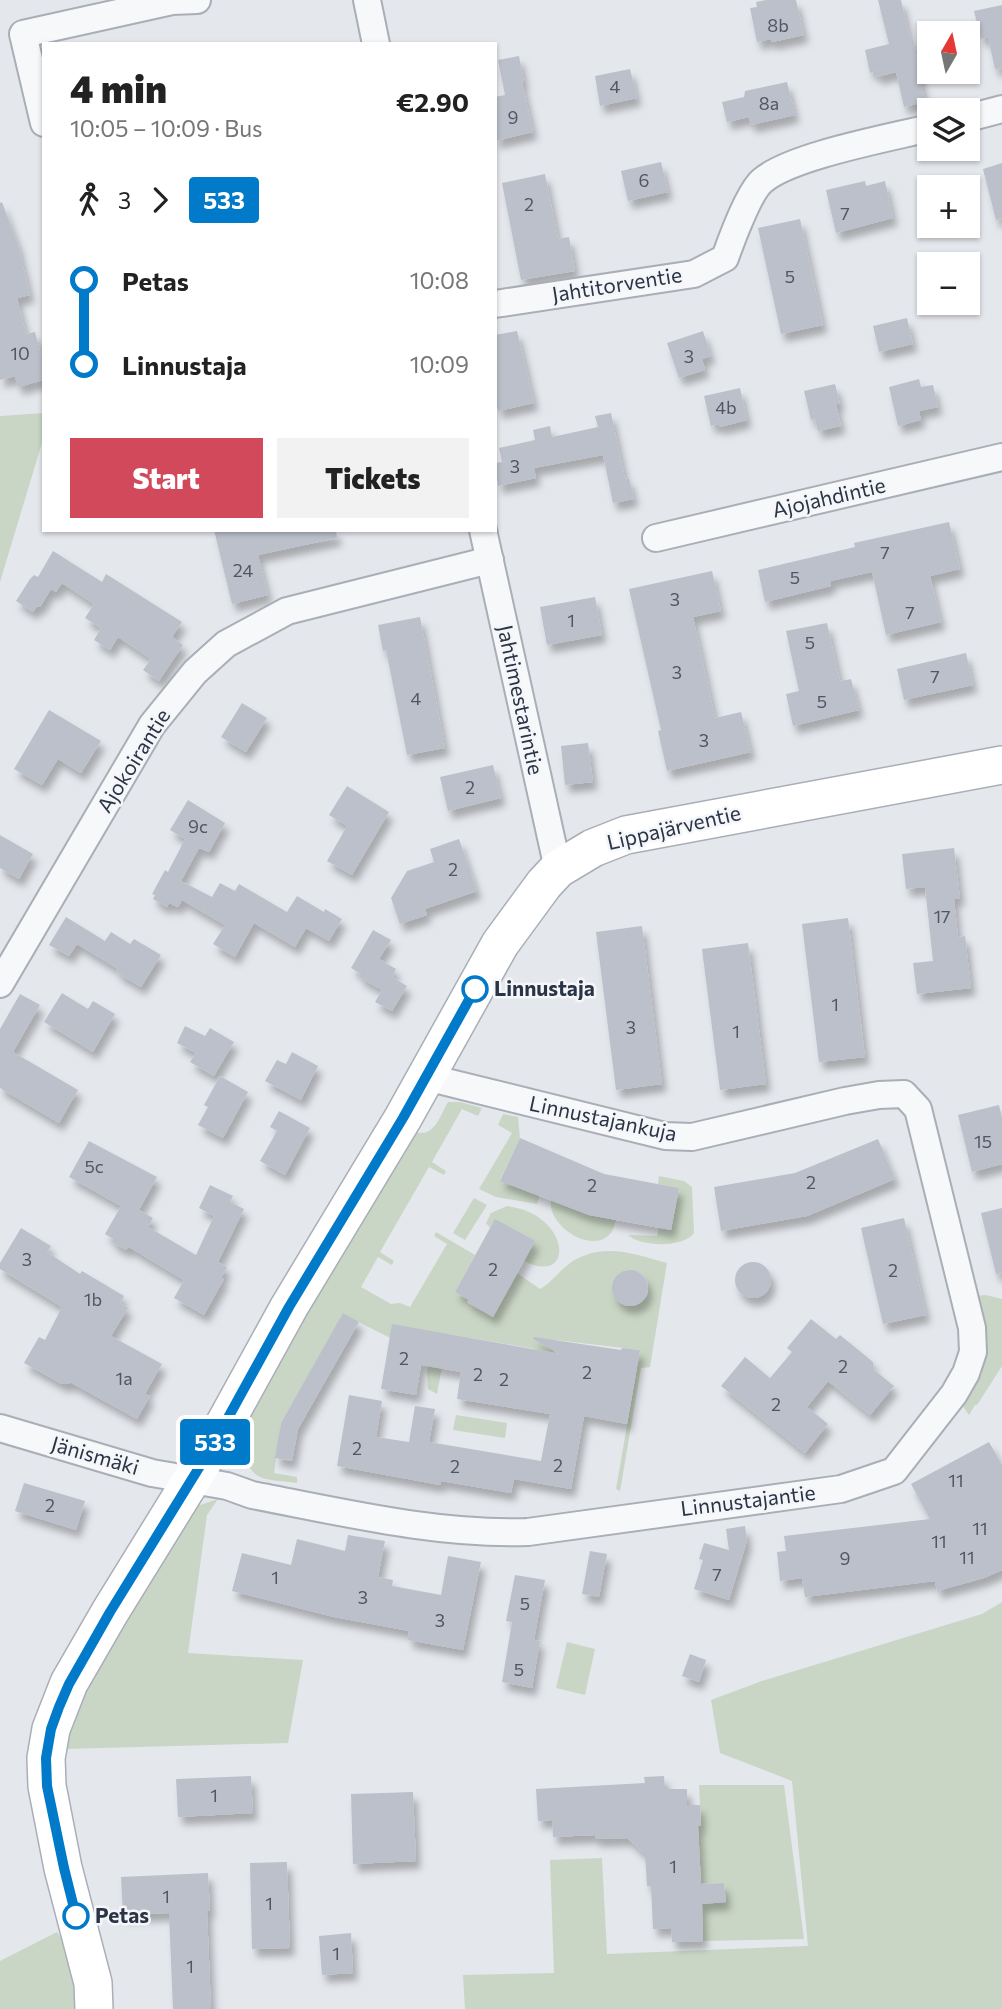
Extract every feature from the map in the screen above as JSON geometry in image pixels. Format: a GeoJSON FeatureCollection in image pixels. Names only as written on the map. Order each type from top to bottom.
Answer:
{"type":"FeatureCollection","features":[{"type":"Feature","properties":{"kind":"main road","name":"Lippajärventie"},"geometry":{"type":"LineString","coordinates":[[98,2000],[64,1868],[47,1786],[46,1758],[51,1729],[69,1684],[213,1445],[296,1295],[426,1077],[500,944],[558,869],[593,848],[626,835],[1002,765]]}},
{"type":"Feature","properties":{"kind":"street"},"geometry":{"type":"LineString","coordinates":[[42,115],[23,34],[172,1],[197,0]]}},
{"type":"Feature","properties":{"kind":"street"},"geometry":{"type":"LineString","coordinates":[[366,0],[376,42]]}},
{"type":"Feature","properties":{"kind":"street"},"geometry":{"type":"LineString","coordinates":[[980,115],[1002,109]]}},
{"type":"Feature","properties":{"kind":"street","name":"Jahtitorventie"},"geometry":{"type":"LineString","coordinates":[[497,304],[694,274],[725,258],[733,235],[759,183],[777,170],[805,160],[917,131]]}},
{"type":"Feature","properties":{"kind":"street","name":"Ajojahdintie"},"geometry":{"type":"LineString","coordinates":[[656,538],[1002,457]]}},
{"type":"Feature","properties":{"kind":"street","name":"Jahtimestarintie"},"geometry":{"type":"LineString","coordinates":[[483,532],[558,869]]}},
{"type":"Feature","properties":{"kind":"street","name":"Ajokoirantie"},"geometry":{"type":"LineString","coordinates":[[0,984],[152,725],[195,672],[226,644],[287,611],[490,560]]}},
{"type":"Feature","properties":{"kind":"street","name":"Linnustajankuja"},"geometry":{"type":"LineString","coordinates":[[426,1077],[652,1133],[678,1137],[692,1137],[845,1101],[904,1094]]}},
{"type":"Feature","properties":{"kind":"street","name":"Linnustajantie"},"geometry":{"type":"LineString","coordinates":[[191,1480],[227,1486],[252,1496],[363,1516],[500,1533],[528,1532],[841,1489],[894,1471],[954,1394],[966,1373],[973,1352],[972,1328],[918,1109],[904,1094]]}},
{"type":"Feature","properties":{"kind":"street","name":"Jänismäki"},"geometry":{"type":"LineString","coordinates":[[0,1428],[152,1473],[191,1480]]}},
{"type":"Feature","properties":{"kind":"green space"},"geometry":{"type":"Polygon","coordinates":[[[42,413],[42,443],[0,582],[0,416],[42,413]]]}},
{"type":"Feature","properties":{"kind":"green space"},"geometry":{"type":"Polygon","coordinates":[[[448,1102],[482,1108],[478,1116],[462,1109],[432,1162],[446,1171],[444,1175],[429,1167],[380,1252],[394,1261],[392,1265],[378,1257],[361,1287],[391,1304],[400,1303],[410,1307],[447,1244],[434,1236],[436,1232],[475,1255],[455,1292],[469,1300],[468,1303],[493,1316],[517,1273],[540,1289],[573,1261],[596,1252],[620,1251],[667,1263],[650,1367],[641,1368],[620,1491],[616,1489],[640,1350],[556,1340],[547,1398],[528,1392],[535,1349],[448,1334],[437,1394],[428,1389],[429,1357],[344,1314],[281,1423],[274,1473],[297,1477],[297,1483],[267,1479],[255,1474],[241,1449],[234,1447],[310,1292],[415,1132],[422,1133],[432,1129],[448,1102]],[[632,1270],[619,1274],[613,1291],[619,1301],[633,1306],[647,1297],[648,1285],[641,1274],[632,1270]]]}},
{"type":"Feature","properties":{"kind":"green space"},"geometry":{"type":"Polygon","coordinates":[[[503,1114],[518,1117],[520,1138],[500,1180],[540,1195],[537,1204],[496,1197],[479,1189],[512,1133],[498,1125],[503,1114]]]}},
{"type":"Feature","properties":{"kind":"green space"},"geometry":{"type":"Polygon","coordinates":[[[659,1176],[684,1181],[692,1187],[694,1233],[689,1238],[672,1243],[652,1244],[628,1235],[657,1236],[659,1228],[671,1230],[679,1188],[658,1184],[659,1176]]]}},
{"type":"Feature","properties":{"kind":"green space"},"geometry":{"type":"Polygon","coordinates":[[[474,1198],[487,1205],[465,1240],[453,1233],[474,1198]]]}},
{"type":"Feature","properties":{"kind":"green space"},"geometry":{"type":"Polygon","coordinates":[[[551,1200],[589,1215],[616,1220],[612,1231],[600,1240],[590,1241],[570,1233],[555,1218],[551,1200]]]}},
{"type":"Feature","properties":{"kind":"green space"},"geometry":{"type":"Polygon","coordinates":[[[507,1206],[530,1213],[549,1226],[559,1246],[559,1255],[555,1262],[548,1266],[538,1266],[524,1261],[534,1242],[495,1220],[490,1228],[486,1223],[491,1213],[507,1206]]]}},
{"type":"Feature","properties":{"kind":"green space"},"geometry":{"type":"Polygon","coordinates":[[[986,1295],[1002,1299],[1002,1366],[969,1415],[962,1405],[982,1374],[974,1296],[986,1295]]]}},
{"type":"Feature","properties":{"kind":"green space"},"geometry":{"type":"Polygon","coordinates":[[[456,1415],[507,1423],[505,1438],[453,1430],[456,1415]]]}},
{"type":"Feature","properties":{"kind":"green space"},"geometry":{"type":"Polygon","coordinates":[[[218,1499],[207,1515],[188,1653],[303,1660],[288,1743],[65,1749],[73,1708],[191,1508],[218,1499]]]}},
{"type":"Feature","properties":{"kind":"green space"},"geometry":{"type":"Polygon","coordinates":[[[1002,1602],[1002,2009],[465,2009],[463,1975],[554,1973],[550,1860],[602,1858],[607,1954],[808,1946],[792,1781],[720,1753],[711,1700],[762,1681],[982,1614],[1002,1602]]]}},
{"type":"Feature","properties":{"kind":"green space"},"geometry":{"type":"Polygon","coordinates":[[[567,1642],[595,1649],[585,1695],[556,1688],[567,1642]]]}},
{"type":"Feature","properties":{"kind":"green space"},"geometry":{"type":"Polygon","coordinates":[[[699,1785],[784,1785],[804,1939],[703,1941],[702,1904],[726,1902],[724,1883],[701,1884],[699,1785]]]}},
{"type":"Feature","properties":{"kind":"green space"},"geometry":{"type":"Polygon","coordinates":[[[57,1932],[66,1945],[78,2009],[0,2009],[0,1961],[57,1932]]]}},
{"type":"Feature","properties":{"kind":"building"},"geometry":{"type":"Polygon","coordinates":[[[796,0],[804,35],[772,42],[771,39],[757,42],[750,8],[757,7],[756,2],[796,0]]]}},
{"type":"Feature","properties":{"kind":"building"},"geometry":{"type":"Polygon","coordinates":[[[878,0],[901,0],[910,39],[913,38],[917,59],[917,84],[922,84],[924,98],[917,98],[917,104],[904,107],[896,72],[877,77],[876,71],[870,73],[865,50],[889,44],[878,0]]]}},
{"type":"Feature","properties":{"kind":"building"},"geometry":{"type":"Polygon","coordinates":[[[1002,5],[1002,68],[995,69],[988,37],[981,39],[980,21],[976,21],[974,11],[1002,5]]]}},
{"type":"Feature","properties":{"kind":"building"},"geometry":{"type":"Polygon","coordinates":[[[519,56],[533,132],[497,141],[497,97],[505,95],[498,60],[519,56]]]}},
{"type":"Feature","properties":{"kind":"building"},"geometry":{"type":"Polygon","coordinates":[[[630,69],[637,98],[600,106],[595,76],[630,69]]]}},
{"type":"Feature","properties":{"kind":"building"},"geometry":{"type":"Polygon","coordinates":[[[787,82],[795,115],[751,125],[749,117],[727,122],[722,102],[744,97],[745,91],[787,82]]]}},
{"type":"Feature","properties":{"kind":"building"},"geometry":{"type":"Polygon","coordinates":[[[661,162],[668,192],[628,201],[621,171],[661,162]]]}},
{"type":"Feature","properties":{"kind":"building"},"geometry":{"type":"Polygon","coordinates":[[[1002,163],[1002,219],[996,220],[983,169],[1002,163]]]}},
{"type":"Feature","properties":{"kind":"building"},"geometry":{"type":"Polygon","coordinates":[[[545,174],[558,239],[569,237],[575,271],[521,280],[502,183],[545,174]]]}},
{"type":"Feature","properties":{"kind":"building"},"geometry":{"type":"Polygon","coordinates":[[[865,181],[866,186],[885,181],[893,218],[836,233],[826,190],[865,181]]]}},
{"type":"Feature","properties":{"kind":"building"},"geometry":{"type":"Polygon","coordinates":[[[2,202],[18,245],[30,295],[17,298],[26,334],[35,332],[42,359],[42,381],[18,387],[15,376],[0,380],[2,202]]]}},
{"type":"Feature","properties":{"kind":"building"},"geometry":{"type":"Polygon","coordinates":[[[800,219],[823,325],[781,334],[758,228],[800,219]]]}},
{"type":"Feature","properties":{"kind":"building"},"geometry":{"type":"Polygon","coordinates":[[[907,318],[913,344],[879,352],[873,326],[907,318]]]}},
{"type":"Feature","properties":{"kind":"building"},"geometry":{"type":"Polygon","coordinates":[[[517,331],[534,403],[498,411],[497,335],[517,331]]]}},
{"type":"Feature","properties":{"kind":"building"},"geometry":{"type":"Polygon","coordinates":[[[703,331],[711,356],[702,359],[705,370],[679,378],[667,343],[703,331]]]}},
{"type":"Feature","properties":{"kind":"building"},"geometry":{"type":"Polygon","coordinates":[[[919,379],[921,387],[933,385],[938,407],[919,411],[921,420],[898,426],[889,387],[919,379]]]}},
{"type":"Feature","properties":{"kind":"building"},"geometry":{"type":"Polygon","coordinates":[[[835,384],[840,404],[836,404],[841,426],[818,431],[815,419],[811,420],[804,391],[835,384]]]}},
{"type":"Feature","properties":{"kind":"building"},"geometry":{"type":"Polygon","coordinates":[[[740,388],[747,420],[720,427],[719,424],[711,426],[704,396],[740,388]]]}},
{"type":"Feature","properties":{"kind":"building"},"geometry":{"type":"Polygon","coordinates":[[[611,413],[625,479],[629,478],[634,499],[613,503],[603,455],[534,468],[536,478],[498,486],[497,463],[502,462],[499,448],[535,440],[533,430],[550,426],[552,437],[598,427],[595,416],[611,413]]]}},
{"type":"Feature","properties":{"kind":"building"},"geometry":{"type":"Polygon","coordinates":[[[949,522],[960,569],[930,576],[941,622],[886,635],[872,572],[830,581],[831,586],[765,602],[758,570],[855,547],[854,543],[949,522]]]}},
{"type":"Feature","properties":{"kind":"building"},"geometry":{"type":"Polygon","coordinates":[[[214,532],[336,532],[337,538],[258,555],[268,595],[232,604],[214,532]]]}},
{"type":"Feature","properties":{"kind":"building"},"geometry":{"type":"Polygon","coordinates":[[[53,551],[102,582],[106,574],[182,622],[172,637],[183,645],[159,681],[143,670],[151,659],[118,637],[110,650],[94,640],[101,628],[85,618],[94,604],[62,583],[56,592],[51,589],[40,607],[37,606],[33,612],[16,601],[30,579],[34,575],[38,577],[53,551]]]}},
{"type":"Feature","properties":{"kind":"building"},"geometry":{"type":"Polygon","coordinates":[[[712,571],[721,611],[693,617],[715,718],[741,712],[751,752],[667,771],[658,731],[661,730],[629,589],[712,571]]]}},
{"type":"Feature","properties":{"kind":"building"},"geometry":{"type":"Polygon","coordinates":[[[595,597],[602,635],[547,645],[540,607],[595,597]]]}},
{"type":"Feature","properties":{"kind":"building"},"geometry":{"type":"Polygon","coordinates":[[[420,617],[445,748],[407,755],[386,650],[383,651],[378,625],[420,617]]]}},
{"type":"Feature","properties":{"kind":"building"},"geometry":{"type":"Polygon","coordinates":[[[827,623],[840,681],[851,679],[859,710],[793,726],[786,694],[799,691],[786,631],[827,623]]]}},
{"type":"Feature","properties":{"kind":"building"},"geometry":{"type":"Polygon","coordinates":[[[966,653],[973,685],[904,700],[897,669],[966,653]]]}},
{"type":"Feature","properties":{"kind":"building"},"geometry":{"type":"Polygon","coordinates":[[[242,703],[267,718],[246,752],[221,737],[242,703]]]}},
{"type":"Feature","properties":{"kind":"building"},"geometry":{"type":"Polygon","coordinates":[[[49,710],[101,741],[81,773],[58,759],[42,785],[14,769],[49,710]]]}},
{"type":"Feature","properties":{"kind":"building"},"geometry":{"type":"Polygon","coordinates":[[[588,743],[593,782],[565,785],[561,746],[588,743]]]}},
{"type":"Feature","properties":{"kind":"building"},"geometry":{"type":"Polygon","coordinates":[[[493,765],[501,798],[448,811],[440,777],[493,765]]]}},
{"type":"Feature","properties":{"kind":"building"},"geometry":{"type":"Polygon","coordinates":[[[347,786],[389,812],[352,875],[327,861],[347,826],[329,815],[347,786]]]}},
{"type":"Feature","properties":{"kind":"building"},"geometry":{"type":"Polygon","coordinates":[[[188,800],[225,823],[209,852],[199,848],[181,881],[212,897],[220,883],[235,891],[239,884],[287,912],[297,896],[342,919],[329,941],[306,928],[295,947],[254,923],[235,957],[213,944],[225,925],[182,900],[178,907],[169,903],[167,907],[153,899],[155,895],[152,894],[165,870],[168,872],[185,839],[170,830],[188,800]]]}},
{"type":"Feature","properties":{"kind":"building"},"geometry":{"type":"Polygon","coordinates":[[[0,835],[33,854],[19,879],[0,868],[0,835]]]}},
{"type":"Feature","properties":{"kind":"building"},"geometry":{"type":"Polygon","coordinates":[[[459,839],[477,891],[425,909],[427,915],[400,924],[391,898],[407,871],[434,862],[430,849],[459,839]]]}},
{"type":"Feature","properties":{"kind":"building"},"geometry":{"type":"Polygon","coordinates":[[[954,848],[960,898],[954,899],[958,937],[965,936],[971,988],[917,994],[913,963],[933,961],[925,887],[906,889],[902,854],[954,848]]]}},
{"type":"Feature","properties":{"kind":"building"},"geometry":{"type":"Polygon","coordinates":[[[66,917],[105,941],[111,932],[130,944],[134,939],[161,955],[141,987],[116,972],[118,969],[77,944],[69,956],[49,945],[66,917]]]}},
{"type":"Feature","properties":{"kind":"building"},"geometry":{"type":"Polygon","coordinates":[[[848,918],[865,1057],[819,1062],[802,924],[848,918]]]}},
{"type":"Feature","properties":{"kind":"building"},"geometry":{"type":"Polygon","coordinates":[[[642,926],[662,1084],[616,1090],[596,932],[642,926]]]}},
{"type":"Feature","properties":{"kind":"building"},"geometry":{"type":"Polygon","coordinates":[[[373,930],[391,940],[379,959],[396,969],[392,977],[407,986],[392,1011],[375,1002],[382,990],[359,977],[361,974],[351,968],[373,930]]]}},
{"type":"Feature","properties":{"kind":"building"},"geometry":{"type":"Polygon","coordinates":[[[748,943],[766,1084],[720,1090],[702,949],[748,943]]]}},
{"type":"Feature","properties":{"kind":"building"},"geometry":{"type":"Polygon","coordinates":[[[62,993],[88,1009],[93,1001],[115,1014],[93,1052],[44,1022],[62,993]]]}},
{"type":"Feature","properties":{"kind":"building"},"geometry":{"type":"Polygon","coordinates":[[[20,994],[40,1005],[13,1052],[78,1090],[59,1123],[0,1088],[0,1029],[20,994]]]}},
{"type":"Feature","properties":{"kind":"building"},"geometry":{"type":"Polygon","coordinates":[[[185,1026],[205,1036],[210,1028],[234,1042],[214,1076],[190,1062],[196,1053],[177,1043],[185,1026]]]}},
{"type":"Feature","properties":{"kind":"building"},"geometry":{"type":"Polygon","coordinates":[[[292,1052],[318,1066],[301,1100],[265,1081],[277,1060],[286,1064],[292,1052]]]}},
{"type":"Feature","properties":{"kind":"building"},"geometry":{"type":"Polygon","coordinates":[[[220,1076],[248,1092],[223,1138],[198,1125],[208,1107],[204,1105],[220,1076]]]}},
{"type":"Feature","properties":{"kind":"building"},"geometry":{"type":"Polygon","coordinates":[[[999,1105],[1002,1119],[1002,1164],[972,1172],[958,1115],[999,1105]]]}},
{"type":"Feature","properties":{"kind":"building"},"geometry":{"type":"Polygon","coordinates":[[[279,1111],[310,1128],[285,1175],[260,1161],[277,1131],[270,1127],[279,1111]]]}},
{"type":"Feature","properties":{"kind":"building"},"geometry":{"type":"Polygon","coordinates":[[[520,1138],[604,1174],[679,1188],[671,1230],[589,1215],[500,1181],[520,1138]]]}},
{"type":"Feature","properties":{"kind":"building"},"geometry":{"type":"Polygon","coordinates":[[[878,1139],[895,1179],[807,1216],[721,1231],[714,1187],[795,1173],[878,1139]]]}},
{"type":"Feature","properties":{"kind":"building"},"geometry":{"type":"Polygon","coordinates":[[[89,1141],[157,1177],[139,1210],[153,1218],[148,1227],[196,1255],[214,1216],[199,1208],[210,1185],[233,1196],[230,1202],[244,1209],[218,1262],[227,1267],[221,1278],[224,1279],[204,1315],[174,1298],[184,1280],[134,1250],[128,1247],[126,1250],[112,1242],[113,1239],[105,1234],[121,1206],[69,1177],[89,1141]]]}},
{"type":"Feature","properties":{"kind":"building"},"geometry":{"type":"Polygon","coordinates":[[[1002,1208],[1002,1273],[996,1274],[981,1213],[1002,1208]]]}},
{"type":"Feature","properties":{"kind":"building"},"geometry":{"type":"Polygon","coordinates":[[[904,1218],[926,1315],[883,1324],[861,1228],[904,1218]]]}},
{"type":"Feature","properties":{"kind":"building"},"geometry":{"type":"Polygon","coordinates":[[[495,1219],[535,1241],[493,1317],[455,1292],[495,1219]]]}},
{"type":"Feature","properties":{"kind":"building"},"geometry":{"type":"Polygon","coordinates":[[[21,1228],[51,1246],[47,1252],[80,1274],[82,1271],[124,1296],[120,1303],[128,1308],[111,1336],[162,1364],[145,1394],[150,1396],[137,1419],[70,1382],[62,1384],[24,1363],[39,1337],[45,1340],[62,1307],[0,1269],[0,1263],[21,1228]]]}},
{"type":"Feature","properties":{"kind":"building"},"geometry":{"type":"Polygon","coordinates":[[[753,1262],[766,1267],[771,1280],[766,1293],[753,1298],[740,1293],[735,1280],[740,1267],[753,1262]]]}},
{"type":"Feature","properties":{"kind":"building"},"geometry":{"type":"Polygon","coordinates":[[[630,1270],[643,1275],[648,1288],[643,1301],[630,1306],[617,1301],[612,1288],[617,1275],[630,1270]]]}},
{"type":"Feature","properties":{"kind":"building"},"geometry":{"type":"Polygon","coordinates":[[[343,1313],[359,1322],[298,1429],[292,1461],[275,1458],[281,1423],[343,1313]]]}},
{"type":"Feature","properties":{"kind":"building"},"geometry":{"type":"Polygon","coordinates":[[[811,1319],[836,1339],[840,1335],[873,1362],[873,1369],[894,1386],[870,1415],[828,1381],[807,1407],[828,1424],[805,1453],[721,1386],[745,1357],[770,1378],[792,1352],[787,1348],[811,1319]]]}},
{"type":"Feature","properties":{"kind":"building"},"geometry":{"type":"Polygon","coordinates":[[[392,1324],[560,1354],[533,1339],[534,1337],[621,1350],[640,1350],[627,1424],[584,1416],[571,1489],[514,1479],[511,1493],[441,1481],[440,1485],[337,1466],[349,1395],[382,1401],[376,1437],[409,1442],[415,1406],[435,1409],[429,1442],[541,1461],[550,1414],[457,1399],[461,1372],[421,1365],[416,1395],[381,1389],[392,1324]]]}},
{"type":"Feature","properties":{"kind":"building"},"geometry":{"type":"Polygon","coordinates":[[[989,1442],[1002,1465],[1002,1570],[937,1591],[935,1581],[805,1597],[802,1578],[780,1581],[777,1552],[786,1551],[784,1536],[930,1519],[911,1484],[989,1442]]]}},
{"type":"Feature","properties":{"kind":"building"},"geometry":{"type":"Polygon","coordinates":[[[24,1483],[85,1501],[76,1530],[15,1511],[24,1483]]]}},
{"type":"Feature","properties":{"kind":"building"},"geometry":{"type":"Polygon","coordinates":[[[745,1526],[747,1541],[729,1600],[694,1589],[703,1560],[699,1559],[704,1543],[729,1550],[726,1529],[745,1526]]]}},
{"type":"Feature","properties":{"kind":"building"},"geometry":{"type":"Polygon","coordinates":[[[348,1535],[385,1541],[378,1577],[393,1580],[392,1586],[441,1595],[448,1556],[481,1562],[463,1650],[408,1640],[409,1631],[334,1617],[232,1591],[242,1553],[291,1565],[297,1539],[345,1551],[348,1535]]]}},
{"type":"Feature","properties":{"kind":"building"},"geometry":{"type":"Polygon","coordinates":[[[590,1551],[607,1554],[599,1597],[582,1594],[590,1551]]]}},
{"type":"Feature","properties":{"kind":"building"},"geometry":{"type":"Polygon","coordinates":[[[515,1575],[545,1580],[534,1640],[540,1641],[532,1688],[502,1682],[512,1622],[506,1621],[515,1575]]]}},
{"type":"Feature","properties":{"kind":"building"},"geometry":{"type":"Polygon","coordinates":[[[690,1654],[706,1660],[699,1682],[682,1676],[690,1654]]]}},
{"type":"Feature","properties":{"kind":"building"},"geometry":{"type":"Polygon","coordinates":[[[251,1776],[253,1813],[178,1817],[176,1779],[251,1776]]]}},
{"type":"Feature","properties":{"kind":"building"},"geometry":{"type":"Polygon","coordinates":[[[664,1776],[665,1789],[687,1789],[687,1805],[700,1805],[701,1826],[698,1826],[701,1884],[724,1883],[726,1902],[702,1904],[703,1941],[672,1942],[671,1928],[653,1929],[651,1886],[647,1886],[645,1854],[627,1838],[595,1839],[595,1835],[553,1837],[552,1820],[538,1821],[536,1789],[645,1783],[644,1777],[664,1776]]]}},
{"type":"Feature","properties":{"kind":"building"},"geometry":{"type":"Polygon","coordinates":[[[413,1792],[416,1861],[353,1864],[351,1794],[413,1792]]]}},
{"type":"Feature","properties":{"kind":"building"},"geometry":{"type":"Polygon","coordinates":[[[287,1862],[290,1948],[252,1949],[250,1863],[287,1862]]]}},
{"type":"Feature","properties":{"kind":"building"},"geometry":{"type":"Polygon","coordinates":[[[208,1873],[211,2009],[173,2009],[169,1913],[123,1915],[121,1877],[208,1873]]]}},
{"type":"Feature","properties":{"kind":"building"},"geometry":{"type":"Polygon","coordinates":[[[351,1933],[353,1973],[322,1975],[319,1936],[351,1933]]]}},
{"type":"Feature","properties":{"kind":"bus line","name":"533"},"geometry":{"type":"LineString","coordinates":[[76,1916],[47,1786],[46,1758],[51,1729],[59,1707],[110,1612],[213,1445],[289,1307],[403,1118],[475,989]]}},
{"type":"Feature","properties":{"kind":"place","name":"Linnustaja"},"geometry":{"type":"Point","coordinates":[475,989]}},
{"type":"Feature","properties":{"kind":"place","name":"Petas"},"geometry":{"type":"Point","coordinates":[76,1916]}}]}
